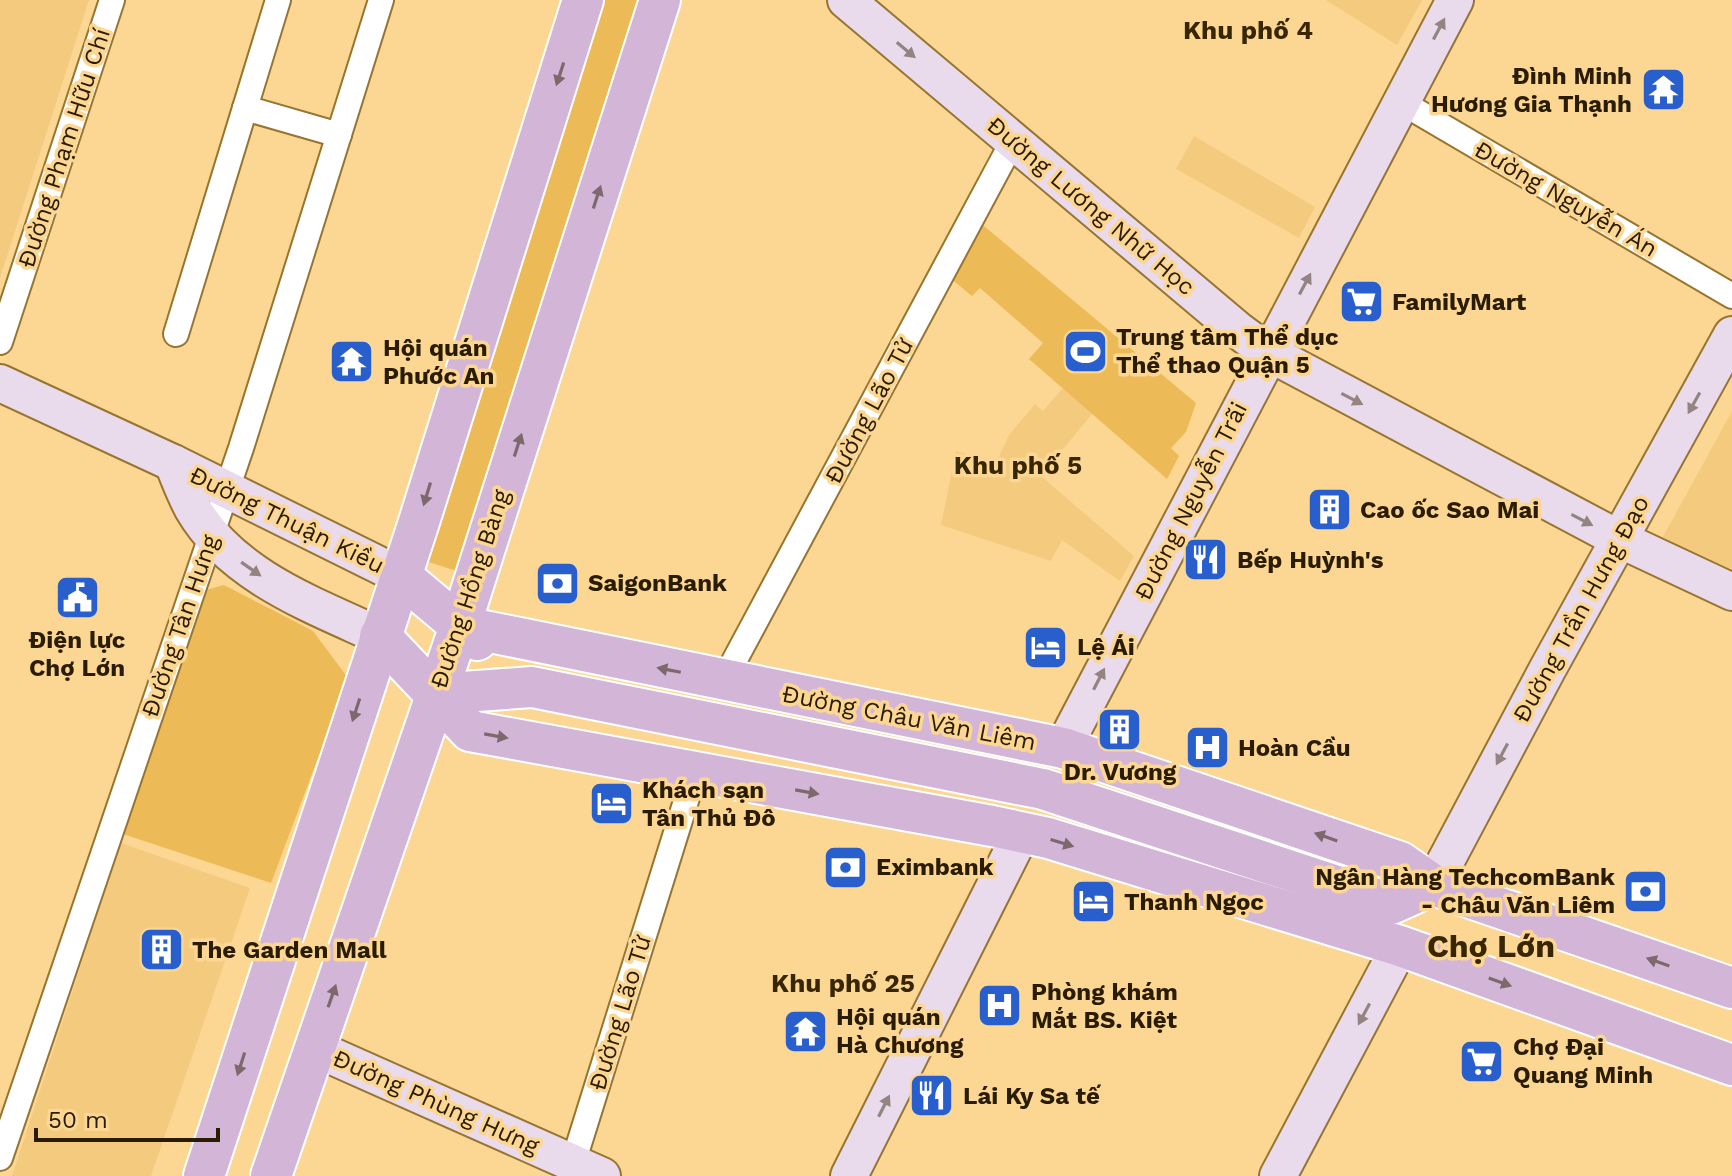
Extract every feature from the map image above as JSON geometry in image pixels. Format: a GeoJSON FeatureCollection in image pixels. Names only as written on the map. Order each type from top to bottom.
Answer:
{"type":"FeatureCollection","features":[{"type":"Feature","properties":{"kind":"main road"},"geometry":{"type":"LineString","coordinates":[[204,1176],[401,576],[583,0]]}},
{"type":"Feature","properties":{"kind":"main road","name":"Đường Hồng Bàng"},"geometry":{"type":"LineString","coordinates":[[271,1176],[460,626],[660,0]]}},
{"type":"Feature","properties":{"kind":"main road","name":"Đường Lương Nhữ Học"},"geometry":{"type":"LineString","coordinates":[[847,0],[1269,353],[1619,539],[1732,592]]}},
{"type":"Feature","properties":{"kind":"main road","name":"Đường Nguyễn Trãi"},"geometry":{"type":"LineString","coordinates":[[1063,748],[1455,0]]}},
{"type":"Feature","properties":{"kind":"main road","name":"Đường Trần Hưng Đạo"},"geometry":{"type":"LineString","coordinates":[[1433,885],[1732,335]]}},
{"type":"Feature","properties":{"kind":"main road","name":"Đường Thuận Kiều"},"geometry":{"type":"LineString","coordinates":[[0,383],[173,463],[401,576]]}},
{"type":"Feature","properties":{"kind":"main road","name":"Đường Thuận Kiều"},"geometry":{"type":"LineString","coordinates":[[173,463],[194,511],[237,559],[296,597],[380,636]]}},
{"type":"Feature","properties":{"kind":"main road"},"geometry":{"type":"LineString","coordinates":[[401,576],[460,626]]}},
{"type":"Feature","properties":{"kind":"main road","name":"Đường Châu Văn Liêm"},"geometry":{"type":"LineString","coordinates":[[460,626],[1063,748],[1400,862],[1433,885],[1732,988]]}},
{"type":"Feature","properties":{"kind":"main road","name":"Đường Châu Văn Liêm"},"geometry":{"type":"LineString","coordinates":[[460,626],[532,687]]}},
{"type":"Feature","properties":{"kind":"main road"},"geometry":{"type":"LineString","coordinates":[[380,636],[470,731],[1022,832],[1400,946],[1732,1065]]}},
{"type":"Feature","properties":{"kind":"main road"},"geometry":{"type":"LineString","coordinates":[[695,772],[724,680]]}},
{"type":"Feature","properties":{"kind":"main road","name":"Đường Châu Văn Liêm"},"geometry":{"type":"LineString","coordinates":[[435,694],[532,687],[1043,789],[1391,904]]}},
{"type":"Feature","properties":{"kind":"main road"},"geometry":{"type":"LineString","coordinates":[[849,1176],[1063,748]]}},
{"type":"Feature","properties":{"kind":"main road"},"geometry":{"type":"LineString","coordinates":[[1400,946],[1391,904],[1433,885]]}},
{"type":"Feature","properties":{"kind":"main road"},"geometry":{"type":"LineString","coordinates":[[1278,1176],[1433,885]]}},
{"type":"Feature","properties":{"kind":"main road"},"geometry":{"type":"LineString","coordinates":[[254,1022],[314,1048]]}},
{"type":"Feature","properties":{"kind":"main road","name":"Đường Phùng Hưng"},"geometry":{"type":"LineString","coordinates":[[314,1048],[588,1169]]}},
{"type":"Feature","properties":{"kind":"street","name":"Đường Phạm Hữu Chí"},"geometry":{"type":"LineString","coordinates":[[0,342],[112,0]]}},
{"type":"Feature","properties":{"kind":"street"},"geometry":{"type":"LineString","coordinates":[[176,334],[278,0]]}},
{"type":"Feature","properties":{"kind":"street","name":"Đường Tân Hưng"},"geometry":{"type":"LineString","coordinates":[[0,1158],[227,490],[381,0]]}},
{"type":"Feature","properties":{"kind":"street","name":"Đường Nguyễn Án"},"geometry":{"type":"LineString","coordinates":[[1401,102],[1732,296]]}},
{"type":"Feature","properties":{"kind":"street"},"geometry":{"type":"LineString","coordinates":[[245,108],[339,135]]}},
{"type":"Feature","properties":{"kind":"street","name":"Đường Lão Tử"},"geometry":{"type":"LineString","coordinates":[[724,680],[1013,141]]}},
{"type":"Feature","properties":{"kind":"street","name":"Đường Lão Tử"},"geometry":{"type":"LineString","coordinates":[[588,1169],[695,772]]}},
{"type":"Feature","properties":{"kind":"shaded area"},"geometry":{"type":"Polygon","coordinates":[[[0,0],[89,0],[0,278],[0,0]]]}},
{"type":"Feature","properties":{"kind":"shaded area"},"geometry":{"type":"Polygon","coordinates":[[[599,0],[644,0],[460,572],[419,559],[599,0]]]}},
{"type":"Feature","properties":{"kind":"shaded area"},"geometry":{"type":"Polygon","coordinates":[[[1326,0],[1422,0],[1397,45],[1326,0]]]}},
{"type":"Feature","properties":{"kind":"shaded area"},"geometry":{"type":"Polygon","coordinates":[[[1194,136],[1315,207],[1299,238],[1176,169],[1194,136]]]}},
{"type":"Feature","properties":{"kind":"shaded area","name":"Trung tâm Thể dục Thể thao Quận 5"},"geometry":{"type":"Polygon","coordinates":[[[978,221],[1196,403],[1186,432],[1171,448],[1179,456],[1167,479],[1029,359],[1043,343],[980,288],[972,296],[949,277],[978,221]]]}},
{"type":"Feature","properties":{"kind":"shaded area"},"geometry":{"type":"Polygon","coordinates":[[[1063,388],[1092,414],[1041,476],[1134,556],[1120,581],[1062,540],[1051,561],[941,525],[956,451],[996,463],[1009,435],[1035,404],[1043,411],[1063,388]]]}},
{"type":"Feature","properties":{"kind":"shaded area"},"geometry":{"type":"Polygon","coordinates":[[[1732,411],[1732,573],[1663,537],[1732,411]]]}},
{"type":"Feature","properties":{"kind":"shaded area"},"geometry":{"type":"Polygon","coordinates":[[[224,585],[313,631],[348,678],[271,883],[123,834],[206,590],[224,585]]]}},
{"type":"Feature","properties":{"kind":"shaded area","name":"The Garden Mall"},"geometry":{"type":"Polygon","coordinates":[[[121,843],[250,888],[151,1176],[12,1176],[121,843]]]}},
{"type":"Feature","properties":{"kind":"place","name":"Đình Minh Hương Gia Thạnh"},"geometry":{"type":"Point","coordinates":[1663,90]}},
{"type":"Feature","properties":{"kind":"place","name":"FamilyMart"},"geometry":{"type":"Point","coordinates":[1361,302]}},
{"type":"Feature","properties":{"kind":"place","name":"Trung tâm Thể dục Thể thao Quận 5"},"geometry":{"type":"Point","coordinates":[1085,351]}},
{"type":"Feature","properties":{"kind":"place","name":"Hội quán Phước An"},"geometry":{"type":"Point","coordinates":[352,362]}},
{"type":"Feature","properties":{"kind":"place","name":"Cao ốc Sao Mai"},"geometry":{"type":"Point","coordinates":[1329,510]}},
{"type":"Feature","properties":{"kind":"place","name":"Bếp Huỳnh's"},"geometry":{"type":"Point","coordinates":[1206,560]}},
{"type":"Feature","properties":{"kind":"place","name":"SaigonBank"},"geometry":{"type":"Point","coordinates":[557,583]}},
{"type":"Feature","properties":{"kind":"place","name":"Điện lực Chợ Lớn"},"geometry":{"type":"Point","coordinates":[77,598]}},
{"type":"Feature","properties":{"kind":"place","name":"Lệ Ái"},"geometry":{"type":"Point","coordinates":[1046,647]}},
{"type":"Feature","properties":{"kind":"place","name":"Dr. Vương"},"geometry":{"type":"Point","coordinates":[1120,730]}},
{"type":"Feature","properties":{"kind":"place","name":"Hoàn Cầu"},"geometry":{"type":"Point","coordinates":[1207,748]}},
{"type":"Feature","properties":{"kind":"place","name":"Khách sạn Tân Thủ Đô"},"geometry":{"type":"Point","coordinates":[611,804]}},
{"type":"Feature","properties":{"kind":"place","name":"Eximbank"},"geometry":{"type":"Point","coordinates":[845,867]}},
{"type":"Feature","properties":{"kind":"place","name":"Ngân Hàng TechcomBank - Châu Văn Liêm"},"geometry":{"type":"Point","coordinates":[1646,891]}},
{"type":"Feature","properties":{"kind":"place","name":"Thanh Ngọc"},"geometry":{"type":"Point","coordinates":[1093,902]}},
{"type":"Feature","properties":{"kind":"place","name":"The Garden Mall"},"geometry":{"type":"Point","coordinates":[161,950]}},
{"type":"Feature","properties":{"kind":"place","name":"Phòng khám Mắt BS. Kiệt"},"geometry":{"type":"Point","coordinates":[1000,1006]}},
{"type":"Feature","properties":{"kind":"place","name":"Hội quán Hà Chương"},"geometry":{"type":"Point","coordinates":[805,1031]}},
{"type":"Feature","properties":{"kind":"place","name":"Chợ Đại Quang Minh"},"geometry":{"type":"Point","coordinates":[1482,1061]}},
{"type":"Feature","properties":{"kind":"place","name":"Lái Ky Sa tế"},"geometry":{"type":"Point","coordinates":[932,1096]}},
{"type":"Feature","properties":{"kind":"district","name":"Khu phố 4"},"geometry":{"type":"Point","coordinates":[1248,30]}},
{"type":"Feature","properties":{"kind":"district","name":"Khu phố 5"},"geometry":{"type":"Point","coordinates":[1018,465]}},
{"type":"Feature","properties":{"kind":"district","name":"Chợ Lớn"},"geometry":{"type":"Point","coordinates":[1491,946]}},
{"type":"Feature","properties":{"kind":"district","name":"Khu phố 25"},"geometry":{"type":"Point","coordinates":[843,983]}}]}
